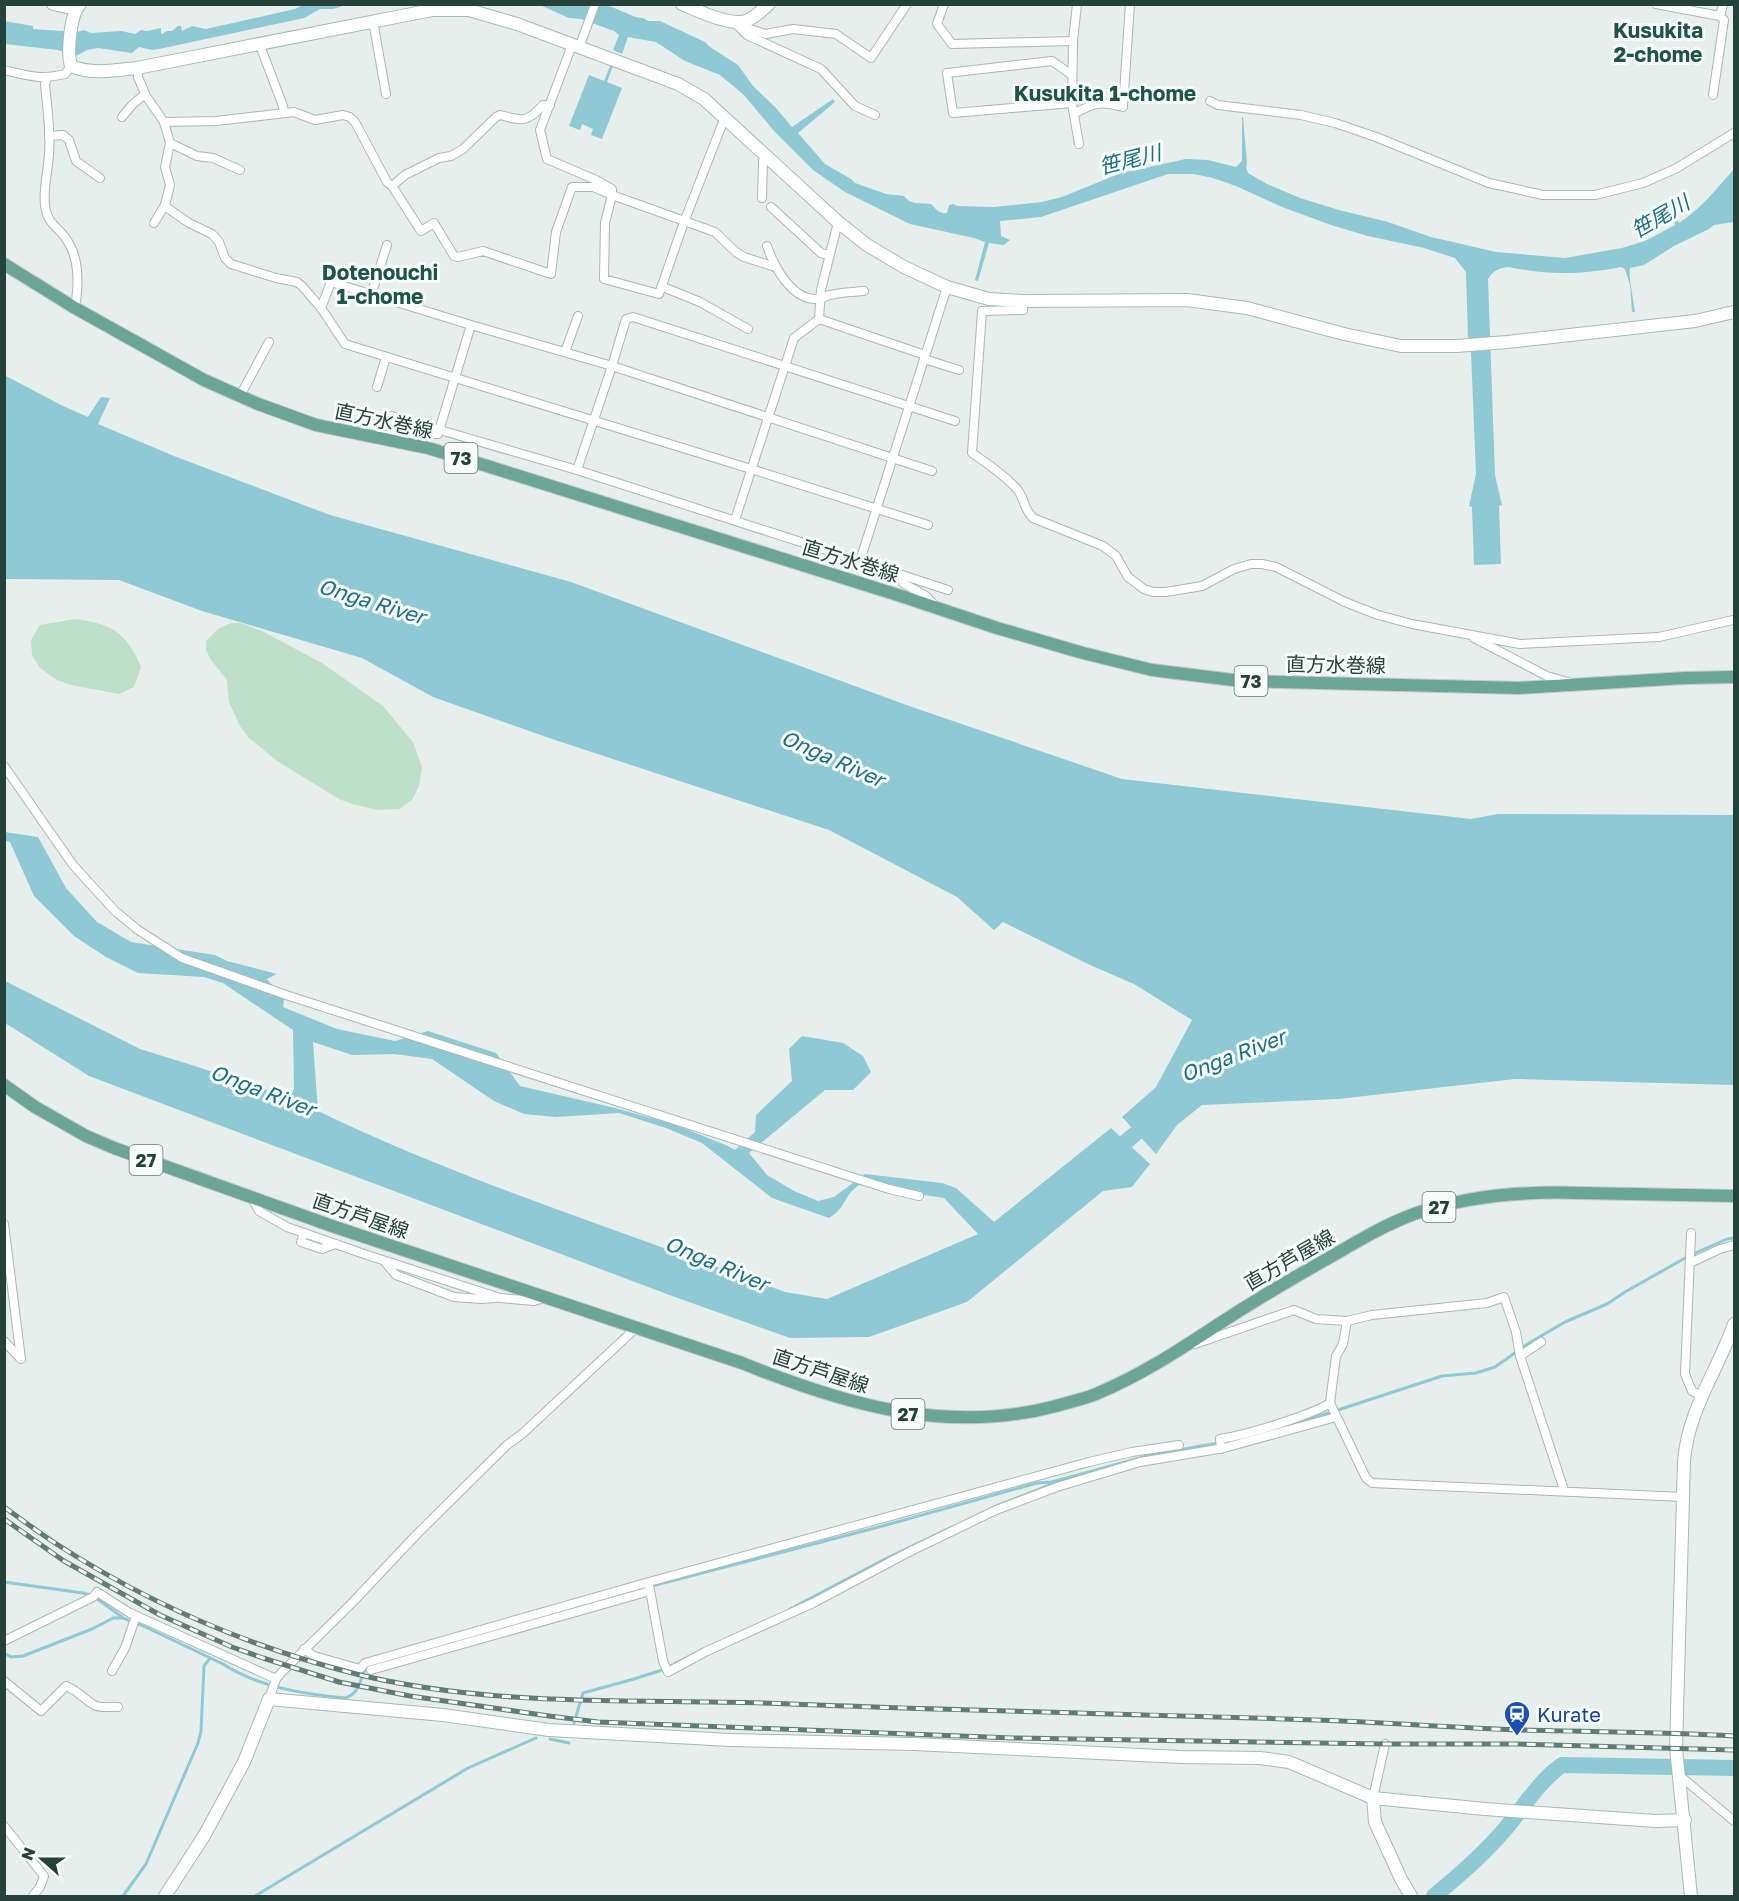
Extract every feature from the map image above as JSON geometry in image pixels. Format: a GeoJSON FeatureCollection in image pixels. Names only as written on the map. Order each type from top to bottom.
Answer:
{"type":"FeatureCollection","features":[{"type":"Feature","properties":{"kind":"main road","name":"直方水巻線"},"geometry":{"type":"LineString","coordinates":[[4,264],[75,308],[204,380],[316,425],[428,448],[890,592],[997,628],[1152,670],[1241,681],[1519,688],[1734,677]]}},
{"type":"Feature","properties":{"kind":"main road","name":"直方芦屋線"},"geometry":{"type":"LineString","coordinates":[[4,1085],[34,1107],[96,1140],[252,1198],[861,1405],[917,1415],[951,1418],[1036,1411],[1069,1403],[1104,1390],[1180,1349],[1274,1289],[1382,1228],[1442,1206],[1498,1194],[1555,1191],[1734,1196]]}},
{"type":"Feature","properties":{"kind":"street"},"geometry":{"type":"LineString","coordinates":[[4,70],[30,77],[47,78],[65,74],[70,62],[72,24],[78,7],[53,4]]}},
{"type":"Feature","properties":{"kind":"street"},"geometry":{"type":"LineString","coordinates":[[595,4],[540,130],[548,159],[612,189],[605,223],[604,279],[659,294],[725,117]]}},
{"type":"Feature","properties":{"kind":"street"},"geometry":{"type":"LineString","coordinates":[[682,4],[766,34],[793,29],[836,34],[871,58],[906,4]]}},
{"type":"Feature","properties":{"kind":"street"},"geometry":{"type":"LineString","coordinates":[[732,23],[748,21],[769,4]]}},
{"type":"Feature","properties":{"kind":"street"},"geometry":{"type":"LineString","coordinates":[[944,4],[936,24],[952,44],[1073,41]]}},
{"type":"Feature","properties":{"kind":"street"},"geometry":{"type":"LineString","coordinates":[[1077,4],[1073,41],[1072,103],[1079,144]]}},
{"type":"Feature","properties":{"kind":"street"},"geometry":{"type":"LineString","coordinates":[[1074,114],[1085,107],[1104,102],[1123,107],[1130,4]]}},
{"type":"Feature","properties":{"kind":"street"},"geometry":{"type":"LineString","coordinates":[[1656,4],[1720,16],[1724,20],[1713,95]]}},
{"type":"Feature","properties":{"kind":"street"},"geometry":{"type":"LineString","coordinates":[[1720,16],[1723,4]]}},
{"type":"Feature","properties":{"kind":"street"},"geometry":{"type":"LineString","coordinates":[[70,62],[81,70],[137,68],[432,10],[469,10],[578,43],[678,84],[704,99],[838,222],[867,245],[904,267],[947,287],[989,299],[1023,301],[1188,300],[1247,308],[1344,334],[1401,346],[1456,346],[1508,342],[1695,321],[1734,312]]}},
{"type":"Feature","properties":{"kind":"street"},"geometry":{"type":"LineString","coordinates":[[373,21],[386,94]]}},
{"type":"Feature","properties":{"kind":"street"},"geometry":{"type":"LineString","coordinates":[[732,23],[747,35],[821,69],[855,106],[875,115]]}},
{"type":"Feature","properties":{"kind":"street"},"geometry":{"type":"LineString","coordinates":[[259,44],[284,113]]}},
{"type":"Feature","properties":{"kind":"street"},"geometry":{"type":"LineString","coordinates":[[1072,75],[1052,61],[947,73],[953,113],[1072,103]]}},
{"type":"Feature","properties":{"kind":"street"},"geometry":{"type":"LineString","coordinates":[[137,68],[145,94],[164,122],[170,143],[165,167],[170,185],[165,205],[154,223]]}},
{"type":"Feature","properties":{"kind":"street"},"geometry":{"type":"LineString","coordinates":[[47,78],[45,84],[50,152],[44,192],[45,205],[48,220],[68,242],[75,258],[78,269],[75,308]]}},
{"type":"Feature","properties":{"kind":"street"},"geometry":{"type":"LineString","coordinates":[[122,117],[145,94]]}},
{"type":"Feature","properties":{"kind":"street"},"geometry":{"type":"LineString","coordinates":[[1210,101],[1218,105],[1301,115],[1335,123],[1376,137],[1489,183],[1543,195],[1595,195],[1643,183],[1675,169],[1734,133]]}},
{"type":"Feature","properties":{"kind":"street"},"geometry":{"type":"LineString","coordinates":[[392,186],[405,175],[463,149],[496,117],[527,120],[543,105],[550,105]]}},
{"type":"Feature","properties":{"kind":"street"},"geometry":{"type":"LineString","coordinates":[[164,122],[216,121],[294,112],[315,120],[343,115],[350,117],[355,122],[387,183],[392,186],[421,231],[434,223],[454,256],[458,257],[483,251],[551,274],[556,232],[572,187],[593,188],[715,232],[744,257],[775,267]]}},
{"type":"Feature","properties":{"kind":"street"},"geometry":{"type":"LineString","coordinates":[[49,136],[63,135],[69,140],[76,161],[100,178]]}},
{"type":"Feature","properties":{"kind":"street"},"geometry":{"type":"LineString","coordinates":[[170,143],[197,156],[213,158],[240,170]]}},
{"type":"Feature","properties":{"kind":"street"},"geometry":{"type":"LineString","coordinates":[[762,198],[763,161],[767,156]]}},
{"type":"Feature","properties":{"kind":"street"},"geometry":{"type":"LineString","coordinates":[[165,205],[189,223],[212,234],[219,242],[225,258],[231,264],[257,273],[297,282],[321,308],[345,344],[593,419],[928,525]]}},
{"type":"Feature","properties":{"kind":"street"},"geometry":{"type":"LineString","coordinates":[[771,207],[821,253],[829,255]]}},
{"type":"Feature","properties":{"kind":"street"},"geometry":{"type":"LineString","coordinates":[[735,520],[794,338],[819,319],[820,299],[838,222]]}},
{"type":"Feature","properties":{"kind":"street"},"geometry":{"type":"LineString","coordinates":[[371,295],[387,245]]}},
{"type":"Feature","properties":{"kind":"street"},"geometry":{"type":"LineString","coordinates":[[767,246],[775,267],[784,280],[809,298],[820,299],[829,295],[864,291]]}},
{"type":"Feature","properties":{"kind":"street"},"geometry":{"type":"LineString","coordinates":[[321,308],[331,282],[612,366],[932,471]]}},
{"type":"Feature","properties":{"kind":"street"},"geometry":{"type":"LineString","coordinates":[[663,287],[700,302],[748,329]]}},
{"type":"Feature","properties":{"kind":"street"},"geometry":{"type":"LineString","coordinates":[[860,561],[947,287]]}},
{"type":"Feature","properties":{"kind":"street"},"geometry":{"type":"LineString","coordinates":[[1023,301],[1023,310],[982,312],[972,453],[993,467],[1019,491],[1027,512],[1034,518],[1103,546],[1116,556],[1128,577],[1144,589],[1166,592],[1202,586],[1234,569],[1251,564],[1262,564],[1276,567],[1345,602],[1378,615],[1520,644],[1659,637],[1733,620]]}},
{"type":"Feature","properties":{"kind":"street"},"geometry":{"type":"LineString","coordinates":[[565,352],[578,316]]}},
{"type":"Feature","properties":{"kind":"street"},"geometry":{"type":"LineString","coordinates":[[577,470],[626,319],[633,317],[955,420]]}},
{"type":"Feature","properties":{"kind":"street"},"geometry":{"type":"LineString","coordinates":[[819,319],[959,370]]}},
{"type":"Feature","properties":{"kind":"street"},"geometry":{"type":"LineString","coordinates":[[363,436],[438,434],[471,325]]}},
{"type":"Feature","properties":{"kind":"street"},"geometry":{"type":"LineString","coordinates":[[240,396],[269,342]]}},
{"type":"Feature","properties":{"kind":"street"},"geometry":{"type":"LineString","coordinates":[[377,387],[386,357]]}},
{"type":"Feature","properties":{"kind":"street"},"geometry":{"type":"LineString","coordinates":[[379,418],[392,416],[577,470],[948,590]]}},
{"type":"Feature","properties":{"kind":"street"},"geometry":{"type":"LineString","coordinates":[[902,575],[903,583],[926,596],[939,609]]}},
{"type":"Feature","properties":{"kind":"street"},"geometry":{"type":"LineString","coordinates":[[1468,635],[1546,676],[1573,684]]}},
{"type":"Feature","properties":{"kind":"street"},"geometry":{"type":"LineString","coordinates":[[4,766],[73,865],[115,911],[138,930],[182,958],[286,995],[889,1189],[919,1196]]}},
{"type":"Feature","properties":{"kind":"street"},"geometry":{"type":"LineString","coordinates":[[252,1198],[259,1211],[287,1227],[499,1298]]}},
{"type":"Feature","properties":{"kind":"street"},"geometry":{"type":"LineString","coordinates":[[4,1224],[21,1359],[4,1341]]}},
{"type":"Feature","properties":{"kind":"street"},"geometry":{"type":"LineString","coordinates":[[1691,1233],[1685,1374],[1692,1391],[1702,1396]]}},
{"type":"Feature","properties":{"kind":"street"},"geometry":{"type":"LineString","coordinates":[[1690,1263],[1734,1245]]}},
{"type":"Feature","properties":{"kind":"street"},"geometry":{"type":"LineString","coordinates":[[384,1260],[396,1275],[454,1298],[534,1301],[544,1298]]}},
{"type":"Feature","properties":{"kind":"street"},"geometry":{"type":"LineString","coordinates":[[1180,1349],[1294,1310],[1316,1319],[1347,1321],[1372,1315],[1487,1303],[1504,1297],[1516,1332],[1519,1352],[1564,1490]]}},
{"type":"Feature","properties":{"kind":"street"},"geometry":{"type":"LineString","coordinates":[[1347,1321],[1343,1344],[1336,1356],[1333,1410],[1366,1478],[1372,1483],[1682,1497]]}},
{"type":"Feature","properties":{"kind":"street"},"geometry":{"type":"LineString","coordinates":[[1691,1896],[1676,1741],[1682,1497],[1686,1440],[1692,1418],[1719,1363],[1734,1324]]}},
{"type":"Feature","properties":{"kind":"street"},"geometry":{"type":"LineString","coordinates":[[165,1896],[204,1836],[244,1762],[272,1688],[304,1649],[507,1445],[522,1434],[636,1328]]}},
{"type":"Feature","properties":{"kind":"street"},"geometry":{"type":"LineString","coordinates":[[1519,1352],[1541,1342]]}},
{"type":"Feature","properties":{"kind":"street"},"geometry":{"type":"LineString","coordinates":[[1221,1445],[1220,1439],[1242,1436],[1321,1408],[1333,1410]]}},
{"type":"Feature","properties":{"kind":"street"},"geometry":{"type":"LineString","coordinates":[[371,1670],[650,1589],[668,1672],[705,1652],[813,1603],[909,1552],[996,1510],[1057,1487],[1140,1462],[1221,1445],[1333,1410]]}},
{"type":"Feature","properties":{"kind":"street"},"geometry":{"type":"LineString","coordinates":[[304,1649],[315,1656],[360,1669],[364,1663],[649,1582],[1089,1462],[1132,1452],[1179,1445]]}},
{"type":"Feature","properties":{"kind":"street"},"geometry":{"type":"LineString","coordinates":[[4,1641],[93,1597],[97,1592],[136,1616],[272,1688],[443,1715],[549,1730],[729,1740],[914,1744],[1181,1757],[1260,1758],[1289,1762],[1373,1798],[1508,1811],[1655,1821],[1685,1820]]}},
{"type":"Feature","properties":{"kind":"street"},"geometry":{"type":"LineString","coordinates":[[112,1671],[125,1648],[136,1616]]}},
{"type":"Feature","properties":{"kind":"street"},"geometry":{"type":"LineString","coordinates":[[4,1681],[41,1711],[66,1686],[76,1690],[94,1704],[104,1708],[118,1707]]}},
{"type":"Feature","properties":{"kind":"street"},"geometry":{"type":"LineString","coordinates":[[1385,1744],[1373,1798],[1375,1822],[1411,1896]]}},
{"type":"Feature","properties":{"kind":"street"},"geometry":{"type":"LineString","coordinates":[[1680,1776],[1734,1821]]}},
{"type":"Feature","properties":{"kind":"street"},"geometry":{"type":"LineString","coordinates":[[4,1827],[44,1876],[33,1896]]}},
{"type":"Feature","properties":{"kind":"green space"},"geometry":{"type":"Polygon","coordinates":[[[75,619],[108,627],[130,645],[141,667],[134,687],[119,694],[71,685],[57,680],[40,668],[32,655],[31,640],[40,625],[75,619]]]}},
{"type":"Feature","properties":{"kind":"green space"},"geometry":{"type":"Polygon","coordinates":[[[231,623],[241,623],[262,631],[322,663],[383,706],[413,742],[422,767],[419,786],[412,800],[399,809],[378,810],[352,804],[339,799],[277,761],[249,738],[240,726],[229,702],[227,680],[206,650],[206,641],[218,629],[231,623]]]}},
{"type":"Feature","properties":{"kind":"water"},"geometry":{"type":"Polygon","coordinates":[[[303,5],[346,5],[333,9],[320,9],[304,18],[159,49],[139,47],[132,53],[98,48],[87,50],[76,56],[58,50],[5,44],[4,21],[33,26],[33,29],[77,32],[84,30],[91,33],[121,31],[135,34],[141,30],[161,28],[162,34],[178,26],[181,26],[182,31],[192,26],[206,29],[295,9],[303,5]]]}},
{"type":"Feature","properties":{"kind":"water"},"geometry":{"type":"Polygon","coordinates":[[[540,5],[608,6],[648,21],[660,21],[705,42],[738,65],[753,86],[792,127],[833,99],[835,102],[798,133],[825,164],[855,183],[886,194],[904,196],[915,203],[931,204],[942,213],[947,213],[949,205],[953,204],[994,207],[1042,202],[1062,197],[1121,173],[1186,159],[1208,160],[1236,167],[1242,161],[1243,117],[1246,168],[1248,173],[1267,184],[1300,198],[1339,210],[1388,222],[1431,237],[1496,252],[1565,258],[1622,248],[1645,241],[1675,225],[1674,218],[1679,223],[1687,217],[1734,169],[1734,222],[1714,225],[1644,265],[1630,268],[1635,312],[1632,312],[1630,285],[1625,269],[1621,267],[1591,272],[1564,273],[1537,272],[1508,267],[1496,270],[1490,276],[1488,279],[1495,475],[1502,505],[1499,506],[1501,564],[1474,565],[1472,507],[1469,506],[1476,474],[1466,272],[1455,258],[1331,225],[1213,178],[1194,174],[1168,174],[1041,217],[1000,221],[1001,236],[1010,240],[1004,245],[989,243],[978,281],[975,280],[985,242],[910,224],[845,192],[813,170],[774,131],[744,95],[720,75],[685,61],[656,42],[628,37],[622,54],[613,50],[619,35],[614,31],[581,19],[569,18],[540,5]]]}},
{"type":"Feature","properties":{"kind":"water"},"geometry":{"type":"Polygon","coordinates":[[[589,75],[622,88],[602,139],[591,135],[593,129],[582,124],[580,130],[569,126],[589,75]]]}},
{"type":"Feature","properties":{"kind":"water"},"geometry":{"type":"Polygon","coordinates":[[[4,375],[88,417],[101,397],[110,398],[98,424],[174,456],[330,515],[571,582],[912,707],[1122,779],[1471,819],[1498,814],[1734,815],[1734,1085],[1515,1079],[1338,1099],[1202,1105],[1177,1125],[1156,1154],[1122,1117],[1156,1087],[1192,1020],[1134,984],[1003,922],[994,930],[957,897],[829,830],[552,739],[433,697],[362,658],[202,611],[119,580],[5,579],[4,375]]]}},
{"type":"Feature","properties":{"kind":"water"},"geometry":{"type":"Polygon","coordinates":[[[5,832],[38,837],[66,888],[97,922],[131,942],[215,955],[227,961],[277,974],[267,979],[284,999],[283,1007],[337,1029],[395,1041],[428,1031],[496,1053],[520,1086],[676,1125],[735,1150],[755,1132],[756,1115],[792,1081],[789,1049],[802,1036],[843,1043],[863,1056],[871,1072],[853,1090],[825,1090],[749,1153],[767,1175],[794,1191],[818,1201],[834,1197],[865,1174],[942,1183],[956,1188],[994,1222],[1111,1128],[1150,1164],[1132,1187],[1103,1191],[967,1302],[869,1337],[790,1338],[672,1296],[89,1076],[5,1023],[5,981],[140,1049],[290,1098],[294,1089],[293,1030],[223,983],[204,977],[138,973],[106,957],[74,936],[34,896],[10,842],[5,841],[5,832]],[[313,1042],[318,1111],[491,1185],[785,1292],[827,1299],[978,1234],[944,1198],[859,1185],[850,1193],[839,1210],[829,1218],[772,1198],[702,1143],[666,1128],[619,1113],[556,1117],[524,1114],[494,1101],[432,1059],[394,1054],[352,1055],[313,1042]]]}},
{"type":"Feature","properties":{"kind":"waterway"},"geometry":{"type":"LineString","coordinates":[[605,83],[613,62]]}},
{"type":"Feature","properties":{"kind":"waterway","name":"Onga River"},"geometry":{"type":"LineString","coordinates":[[1109,1156],[1153,1119]]}},
{"type":"Feature","properties":{"kind":"waterway"},"geometry":{"type":"LineString","coordinates":[[1693,1254],[1734,1238]]}},
{"type":"Feature","properties":{"kind":"waterway"},"geometry":{"type":"LineString","coordinates":[[1292,1425],[1442,1376],[1476,1373],[1495,1367],[1529,1343],[1565,1322],[1607,1304],[1687,1257]]}},
{"type":"Feature","properties":{"kind":"waterway"},"geometry":{"type":"LineString","coordinates":[[652,1586],[1037,1483],[1052,1482],[1151,1455],[1218,1443]]}},
{"type":"Feature","properties":{"kind":"waterway"},"geometry":{"type":"LineString","coordinates":[[999,1505],[1051,1483]]}},
{"type":"Feature","properties":{"kind":"waterway"},"geometry":{"type":"LineString","coordinates":[[790,1609],[952,1527]]}},
{"type":"Feature","properties":{"kind":"waterway"},"geometry":{"type":"LineString","coordinates":[[4,1582],[90,1595]]}},
{"type":"Feature","properties":{"kind":"waterway"},"geometry":{"type":"LineString","coordinates":[[96,1598],[122,1617]]}},
{"type":"Feature","properties":{"kind":"waterway"},"geometry":{"type":"LineString","coordinates":[[4,1653],[11,1657],[23,1656],[92,1629],[113,1618],[123,1618],[251,1678],[297,1692],[345,1698],[356,1691],[365,1670],[369,1669]]}},
{"type":"Feature","properties":{"kind":"waterway"},"geometry":{"type":"LineString","coordinates":[[574,1723],[583,1693],[662,1670],[694,1654]]}},
{"type":"Feature","properties":{"kind":"waterway"},"geometry":{"type":"LineString","coordinates":[[123,1896],[146,1864],[198,1743],[201,1731],[204,1666],[210,1658]]}},
{"type":"Feature","properties":{"kind":"waterway"},"geometry":{"type":"LineString","coordinates":[[255,1896],[468,1768],[536,1738]]}},
{"type":"Feature","properties":{"kind":"waterway"},"geometry":{"type":"LineString","coordinates":[[550,1739],[569,1743]]}},
{"type":"Feature","properties":{"kind":"waterway"},"geometry":{"type":"LineString","coordinates":[[1434,1896],[1489,1847],[1539,1786],[1562,1765],[1734,1768]]}},
{"type":"Feature","properties":{"kind":"railway"},"geometry":{"type":"LineString","coordinates":[[4,1507],[90,1565],[163,1604],[238,1637],[356,1674],[463,1693],[572,1700],[737,1702],[1734,1736]]}},
{"type":"Feature","properties":{"kind":"railway"},"geometry":{"type":"LineString","coordinates":[[4,1519],[64,1561],[160,1615],[232,1647],[339,1682],[410,1696],[549,1716],[598,1722],[1012,1738],[1517,1744],[1734,1750]]}},
{"type":"Feature","properties":{"kind":"place","name":"Kurate"},"geometry":{"type":"Point","coordinates":[1517,1737]}},
{"type":"Feature","properties":{"kind":"district","name":"Kusukita 2-chome"},"geometry":{"type":"Point","coordinates":[1658,42]}},
{"type":"Feature","properties":{"kind":"district","name":"Kusukita 1-chome"},"geometry":{"type":"Point","coordinates":[1105,93]}},
{"type":"Feature","properties":{"kind":"district","name":"Dotenouchi 1-chome"},"geometry":{"type":"Point","coordinates":[380,284]}},
{"type":"Feature","properties":{"kind":"water label","name":"笹尾川"},"geometry":{"type":"Point","coordinates":[1130,159]}},
{"type":"Feature","properties":{"kind":"water label","name":"笹尾川"},"geometry":{"type":"Point","coordinates":[1660,216]}}]}
